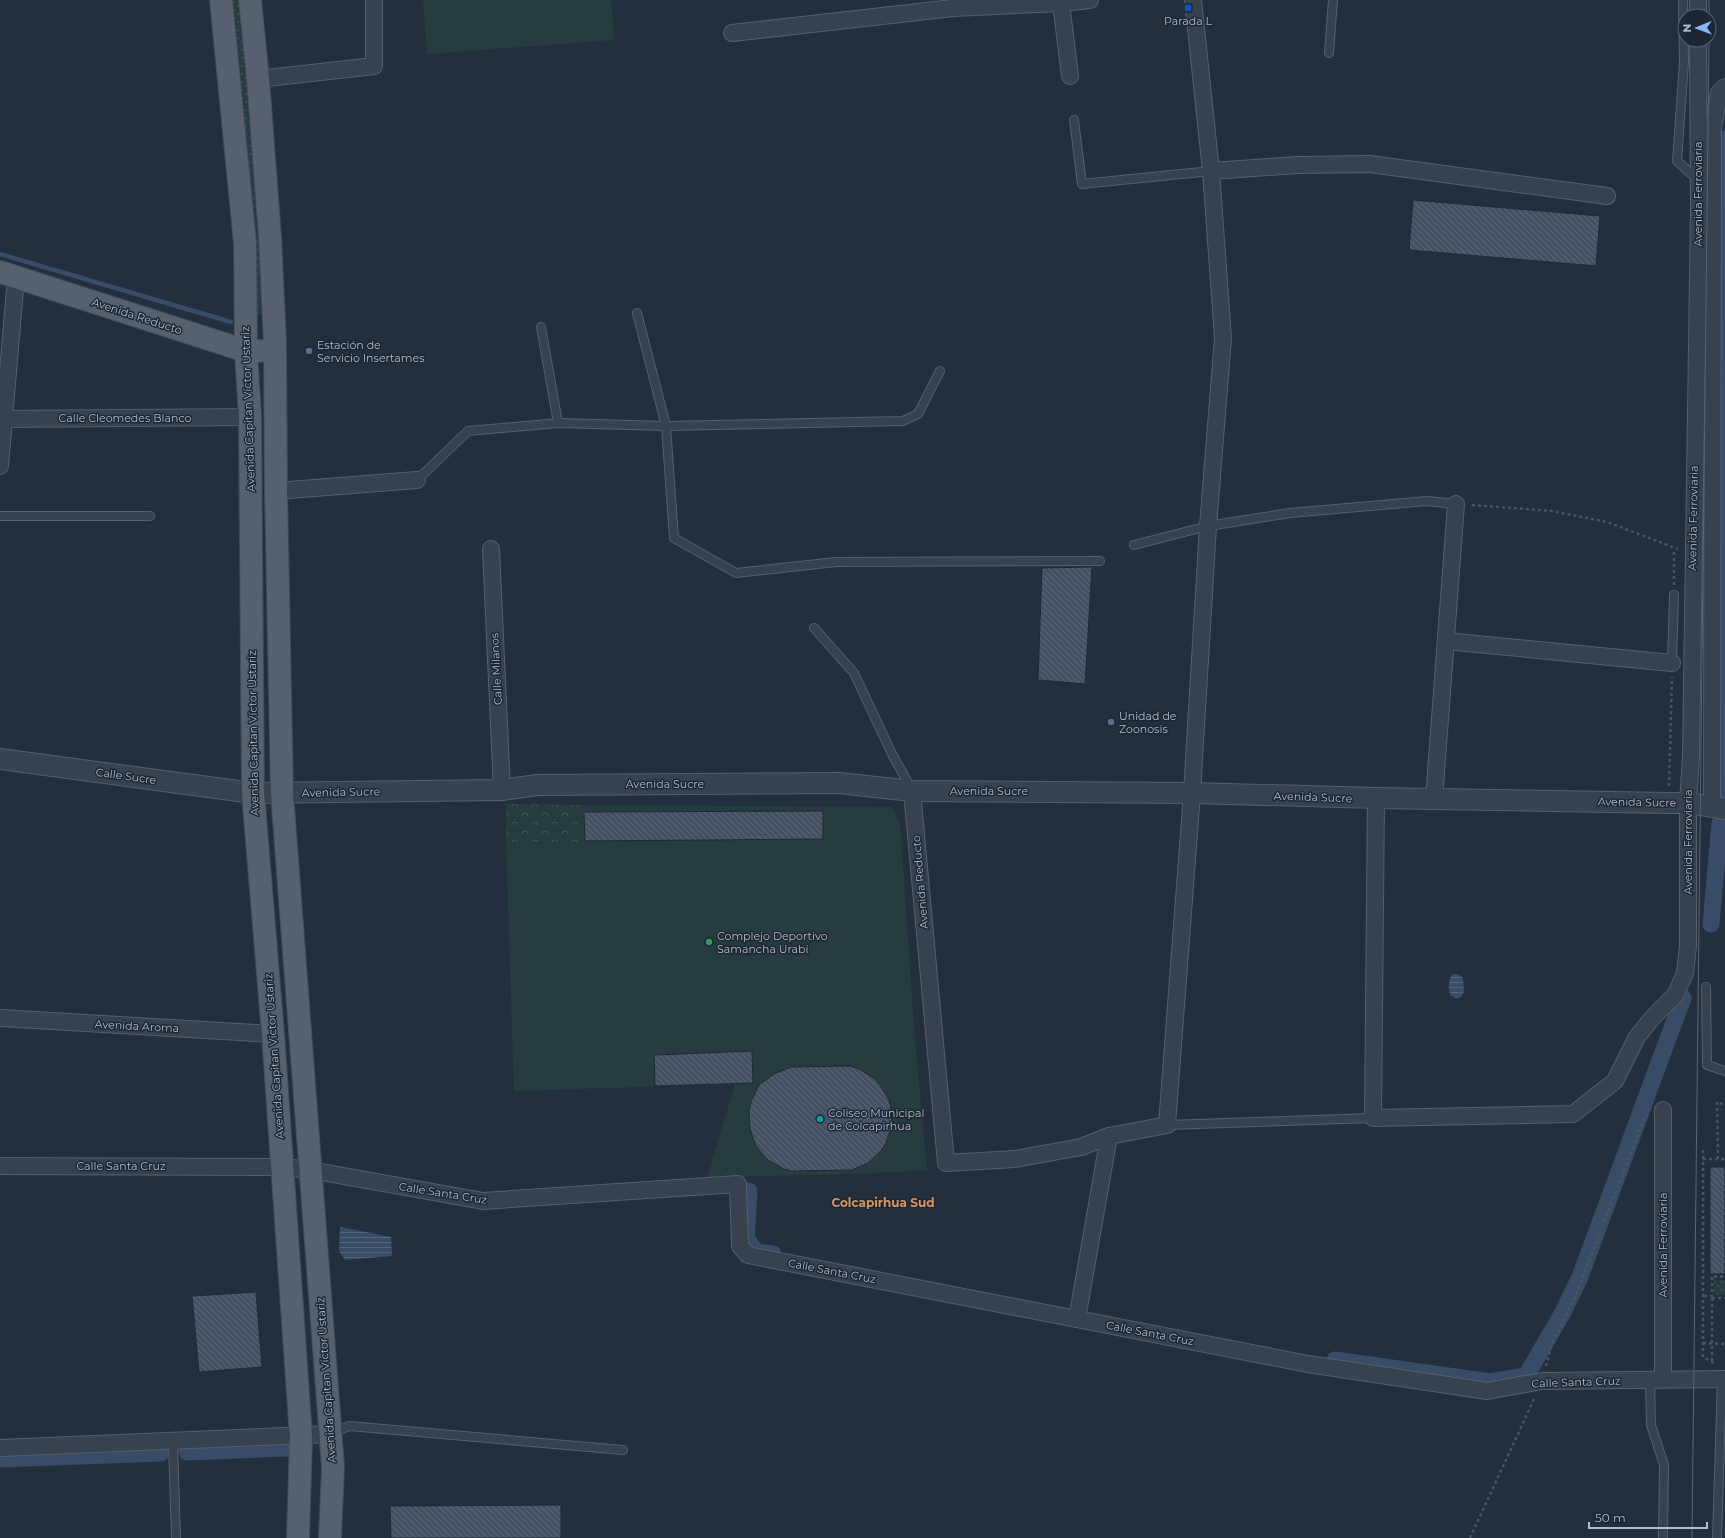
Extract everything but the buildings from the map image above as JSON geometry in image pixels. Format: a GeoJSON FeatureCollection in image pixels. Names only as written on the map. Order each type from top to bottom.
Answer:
{"type":"FeatureCollection","features":[{"type":"Feature","properties":{"kind":"main road","name":"Avenida Capitan Víctor Ustariz"},"geometry":{"type":"LineString","coordinates":[[221,0],[245,243],[246,351],[250,416],[252,793],[273,1034],[301,1436],[298,1538]]}},
{"type":"Feature","properties":{"kind":"main road","name":"Avenida Capitan Víctor Ustariz"},"geometry":{"type":"LineString","coordinates":[[250,0],[258,79],[270,237],[276,352],[276,491],[282,792],[331,1434],[333,1467],[330,1538]]}},
{"type":"Feature","properties":{"kind":"main road","name":"Avenida Reducto"},"geometry":{"type":"LineString","coordinates":[[8,274],[246,351],[276,352]]}},
{"type":"Feature","properties":{"kind":"street"},"geometry":{"type":"LineString","coordinates":[[258,79],[374,66],[374,0]]}},
{"type":"Feature","properties":{"kind":"street"},"geometry":{"type":"LineString","coordinates":[[732,33],[951,4],[1061,3],[1090,0]]}},
{"type":"Feature","properties":{"kind":"street"},"geometry":{"type":"LineString","coordinates":[[1077,1318],[1109,1136],[1167,1125],[1192,793],[1208,526],[1223,338],[1211,171],[1193,0]]}},
{"type":"Feature","properties":{"kind":"street"},"geometry":{"type":"LineString","coordinates":[[1061,3],[1070,76]]}},
{"type":"Feature","properties":{"kind":"street","name":"Avenida Ferroviaria"},"geometry":{"type":"LineString","coordinates":[[1373,1118],[1573,1114],[1615,1081],[1637,1037],[1653,1017],[1676,994],[1685,973],[1688,946],[1678,803],[1690,756],[1699,180],[1698,48]]}},
{"type":"Feature","properties":{"kind":"street","name":"Avenida Ferroviaria"},"geometry":{"type":"LineString","coordinates":[[1718,808],[1713,129],[1719,93],[1725,87]]}},
{"type":"Feature","properties":{"kind":"street"},"geometry":{"type":"LineString","coordinates":[[1211,171],[1297,165],[1370,164],[1607,196]]}},
{"type":"Feature","properties":{"kind":"street"},"geometry":{"type":"LineString","coordinates":[[0,466],[8,274]]}},
{"type":"Feature","properties":{"kind":"street","name":"Calle Cleomedes Blanco"},"geometry":{"type":"LineString","coordinates":[[2,419],[250,416]]}},
{"type":"Feature","properties":{"kind":"street"},"geometry":{"type":"LineString","coordinates":[[276,491],[418,480]]}},
{"type":"Feature","properties":{"kind":"street"},"geometry":{"type":"LineString","coordinates":[[1434,799],[1456,504]]}},
{"type":"Feature","properties":{"kind":"street","name":"Calle Milanos"},"geometry":{"type":"LineString","coordinates":[[491,549],[502,790]]}},
{"type":"Feature","properties":{"kind":"street"},"geometry":{"type":"LineString","coordinates":[[1446,641],[1672,663]]}},
{"type":"Feature","properties":{"kind":"street","name":"Calle Sucre"},"geometry":{"type":"LineString","coordinates":[[0,759],[252,793]]}},
{"type":"Feature","properties":{"kind":"street","name":"Avenida Sucre"},"geometry":{"type":"LineString","coordinates":[[252,793],[502,790],[537,785],[838,782],[912,791],[1192,793],[1376,798],[1678,803],[1718,808]]}},
{"type":"Feature","properties":{"kind":"street","name":"Avenida Reducto"},"geometry":{"type":"LineString","coordinates":[[912,791],[946,1163],[1016,1159],[1081,1147],[1109,1136]]}},
{"type":"Feature","properties":{"kind":"street"},"geometry":{"type":"LineString","coordinates":[[1373,1118],[1376,798]]}},
{"type":"Feature","properties":{"kind":"street","name":"Avenida Aroma"},"geometry":{"type":"LineString","coordinates":[[0,1018],[273,1034]]}},
{"type":"Feature","properties":{"kind":"street","name":"Avenida Ferroviaria"},"geometry":{"type":"LineString","coordinates":[[1657,1379],[1663,1110]]}},
{"type":"Feature","properties":{"kind":"street","name":"Calle Santa Cruz"},"geometry":{"type":"LineString","coordinates":[[0,1166],[283,1167],[310,1170],[483,1201],[738,1184],[740,1246],[748,1255],[1308,1364],[1487,1391],[1542,1381],[1657,1379],[1721,1374]]}},
{"type":"Feature","properties":{"kind":"street"},"geometry":{"type":"LineString","coordinates":[[0,1448],[173,1442],[331,1434]]}},
{"type":"Feature","properties":{"kind":"lane"},"geometry":{"type":"LineString","coordinates":[[1329,53],[1333,0]]}},
{"type":"Feature","properties":{"kind":"lane"},"geometry":{"type":"LineString","coordinates":[[1683,0],[1684,62],[1677,161],[1699,180]]}},
{"type":"Feature","properties":{"kind":"lane"},"geometry":{"type":"LineString","coordinates":[[1074,120],[1082,184],[1211,171]]}},
{"type":"Feature","properties":{"kind":"lane"},"geometry":{"type":"LineString","coordinates":[[637,313],[666,426],[674,538],[736,573],[836,562],[1100,561]]}},
{"type":"Feature","properties":{"kind":"lane"},"geometry":{"type":"LineString","coordinates":[[541,327],[558,423]]}},
{"type":"Feature","properties":{"kind":"lane"},"geometry":{"type":"LineString","coordinates":[[418,480],[468,431],[558,423],[666,426],[903,421],[918,414],[940,370]]}},
{"type":"Feature","properties":{"kind":"lane"},"geometry":{"type":"LineString","coordinates":[[1134,545],[1208,526],[1297,512],[1427,501],[1456,504]]}},
{"type":"Feature","properties":{"kind":"lane"},"geometry":{"type":"LineString","coordinates":[[0,516],[150,516]]}},
{"type":"Feature","properties":{"kind":"lane"},"geometry":{"type":"LineString","coordinates":[[1672,663],[1674,595]]}},
{"type":"Feature","properties":{"kind":"lane","name":"Avenida Reducto"},"geometry":{"type":"LineString","coordinates":[[814,628],[854,673],[892,754],[912,791]]}},
{"type":"Feature","properties":{"kind":"lane"},"geometry":{"type":"LineString","coordinates":[[1706,987],[1707,1065],[1725,1071]]}},
{"type":"Feature","properties":{"kind":"lane"},"geometry":{"type":"LineString","coordinates":[[1167,1125],[1373,1118]]}},
{"type":"Feature","properties":{"kind":"lane"},"geometry":{"type":"LineString","coordinates":[[1717,1538],[1721,1374]]}},
{"type":"Feature","properties":{"kind":"lane","name":"Avenida Ferroviaria"},"geometry":{"type":"LineString","coordinates":[[1657,1379],[1651,1425],[1664,1465],[1663,1538]]}},
{"type":"Feature","properties":{"kind":"lane"},"geometry":{"type":"LineString","coordinates":[[331,1434],[349,1426],[623,1450]]}},
{"type":"Feature","properties":{"kind":"lane"},"geometry":{"type":"LineString","coordinates":[[173,1442],[176,1538]]}},
{"type":"Feature","properties":{"kind":"path"},"geometry":{"type":"LineString","coordinates":[[1456,504],[1552,511],[1600,521],[1674,549],[1692,552]]}},
{"type":"Feature","properties":{"kind":"path"},"geometry":{"type":"LineString","coordinates":[[1674,549],[1674,595]]}},
{"type":"Feature","properties":{"kind":"path"},"geometry":{"type":"LineString","coordinates":[[1672,663],[1678,803]]}},
{"type":"Feature","properties":{"kind":"path"},"geometry":{"type":"LineString","coordinates":[[1718,1159],[1717,1102],[1725,1105]]}},
{"type":"Feature","properties":{"kind":"path"},"geometry":{"type":"LineString","coordinates":[[1470,1538],[1542,1381],[1552,1344],[1575,1298],[1644,1119],[1653,1109],[1663,1110]]}},
{"type":"Feature","properties":{"kind":"path"},"geometry":{"type":"LineString","coordinates":[[1704,1150],[1703,1357],[1712,1361],[1721,1374]]}},
{"type":"Feature","properties":{"kind":"path"},"geometry":{"type":"LineString","coordinates":[[1703,1159],[1725,1159]]}},
{"type":"Feature","properties":{"kind":"path"},"geometry":{"type":"LineString","coordinates":[[1712,1361],[1712,1276],[1725,1277]]}},
{"type":"Feature","properties":{"kind":"path"},"geometry":{"type":"LineString","coordinates":[[1704,1296],[1725,1298]]}},
{"type":"Feature","properties":{"kind":"path"},"geometry":{"type":"LineString","coordinates":[[1703,1343],[1725,1344]]}},
{"type":"Feature","properties":{"kind":"green space"},"geometry":{"type":"Polygon","coordinates":[[[231,0],[243,0],[268,314],[257,314],[238,52],[231,0]]]}},
{"type":"Feature","properties":{"kind":"green space"},"geometry":{"type":"Polygon","coordinates":[[[423,0],[611,0],[614,40],[427,54],[423,0]]]}},
{"type":"Feature","properties":{"kind":"green space"},"geometry":{"type":"Polygon","coordinates":[[[506,804],[579,805],[579,843],[506,842],[506,804]]]}},
{"type":"Feature","properties":{"kind":"green space","name":"Complejo Deportivo Samancha Urabi"},"geometry":{"type":"Polygon","coordinates":[[[579,805],[892,807],[900,822],[915,1041],[927,1170],[857,1174],[707,1177],[735,1084],[514,1091],[506,842],[579,843],[579,805]]]}},
{"type":"Feature","properties":{"kind":"green space"},"geometry":{"type":"Polygon","coordinates":[[[1714,1280],[1725,1280],[1725,1295],[1714,1295],[1714,1280]]]}},
{"type":"Feature","properties":{"kind":"water"},"geometry":{"type":"Polygon","coordinates":[[[1452,974],[1458,974],[1463,978],[1464,992],[1461,997],[1456,998],[1451,996],[1449,985],[1452,974]]]}},
{"type":"Feature","properties":{"kind":"water"},"geometry":{"type":"Polygon","coordinates":[[[340,1227],[391,1237],[392,1256],[345,1260],[339,1251],[340,1227]]]}},
{"type":"Feature","properties":{"kind":"waterway"},"geometry":{"type":"LineString","coordinates":[[1722,797],[1725,139]]}},
{"type":"Feature","properties":{"kind":"waterway"},"geometry":{"type":"LineString","coordinates":[[0,254],[231,322]]}},
{"type":"Feature","properties":{"kind":"waterway"},"geometry":{"type":"LineString","coordinates":[[1711,924],[1720,823]]}},
{"type":"Feature","properties":{"kind":"waterway"},"geometry":{"type":"LineString","coordinates":[[1335,1360],[1490,1382],[1526,1376],[1562,1314],[1580,1277],[1683,998]]}},
{"type":"Feature","properties":{"kind":"waterway"},"geometry":{"type":"LineString","coordinates":[[749,1191],[746,1238],[756,1252],[773,1254]]}},
{"type":"Feature","properties":{"kind":"waterway"},"geometry":{"type":"LineString","coordinates":[[187,1452],[288,1448]]}},
{"type":"Feature","properties":{"kind":"waterway"},"geometry":{"type":"LineString","coordinates":[[0,1459],[161,1453]]}},
{"type":"Feature","properties":{"kind":"tram line"},"geometry":{"type":"LineString","coordinates":[[1709,0],[1709,8]]}},
{"type":"Feature","properties":{"kind":"tram line"},"geometry":{"type":"LineString","coordinates":[[1692,1538],[1709,48]]}},
{"type":"Feature","properties":{"kind":"place","name":"Parada L"},"geometry":{"type":"Point","coordinates":[1188,8]}},
{"type":"Feature","properties":{"kind":"place","name":"Estación de Servicio Insertames"},"geometry":{"type":"Point","coordinates":[309,351]}},
{"type":"Feature","properties":{"kind":"place","name":"Unidad de Zoonosis"},"geometry":{"type":"Point","coordinates":[1111,722]}},
{"type":"Feature","properties":{"kind":"place","name":"Complejo Deportivo Samancha Urabi"},"geometry":{"type":"Point","coordinates":[709,942]}},
{"type":"Feature","properties":{"kind":"place","name":"Coliseo Municipal de Colcapirhua"},"geometry":{"type":"Point","coordinates":[820,1119]}},
{"type":"Feature","properties":{"kind":"district","name":"Colcapirhua Sud"},"geometry":{"type":"Point","coordinates":[883,1203]}}]}
